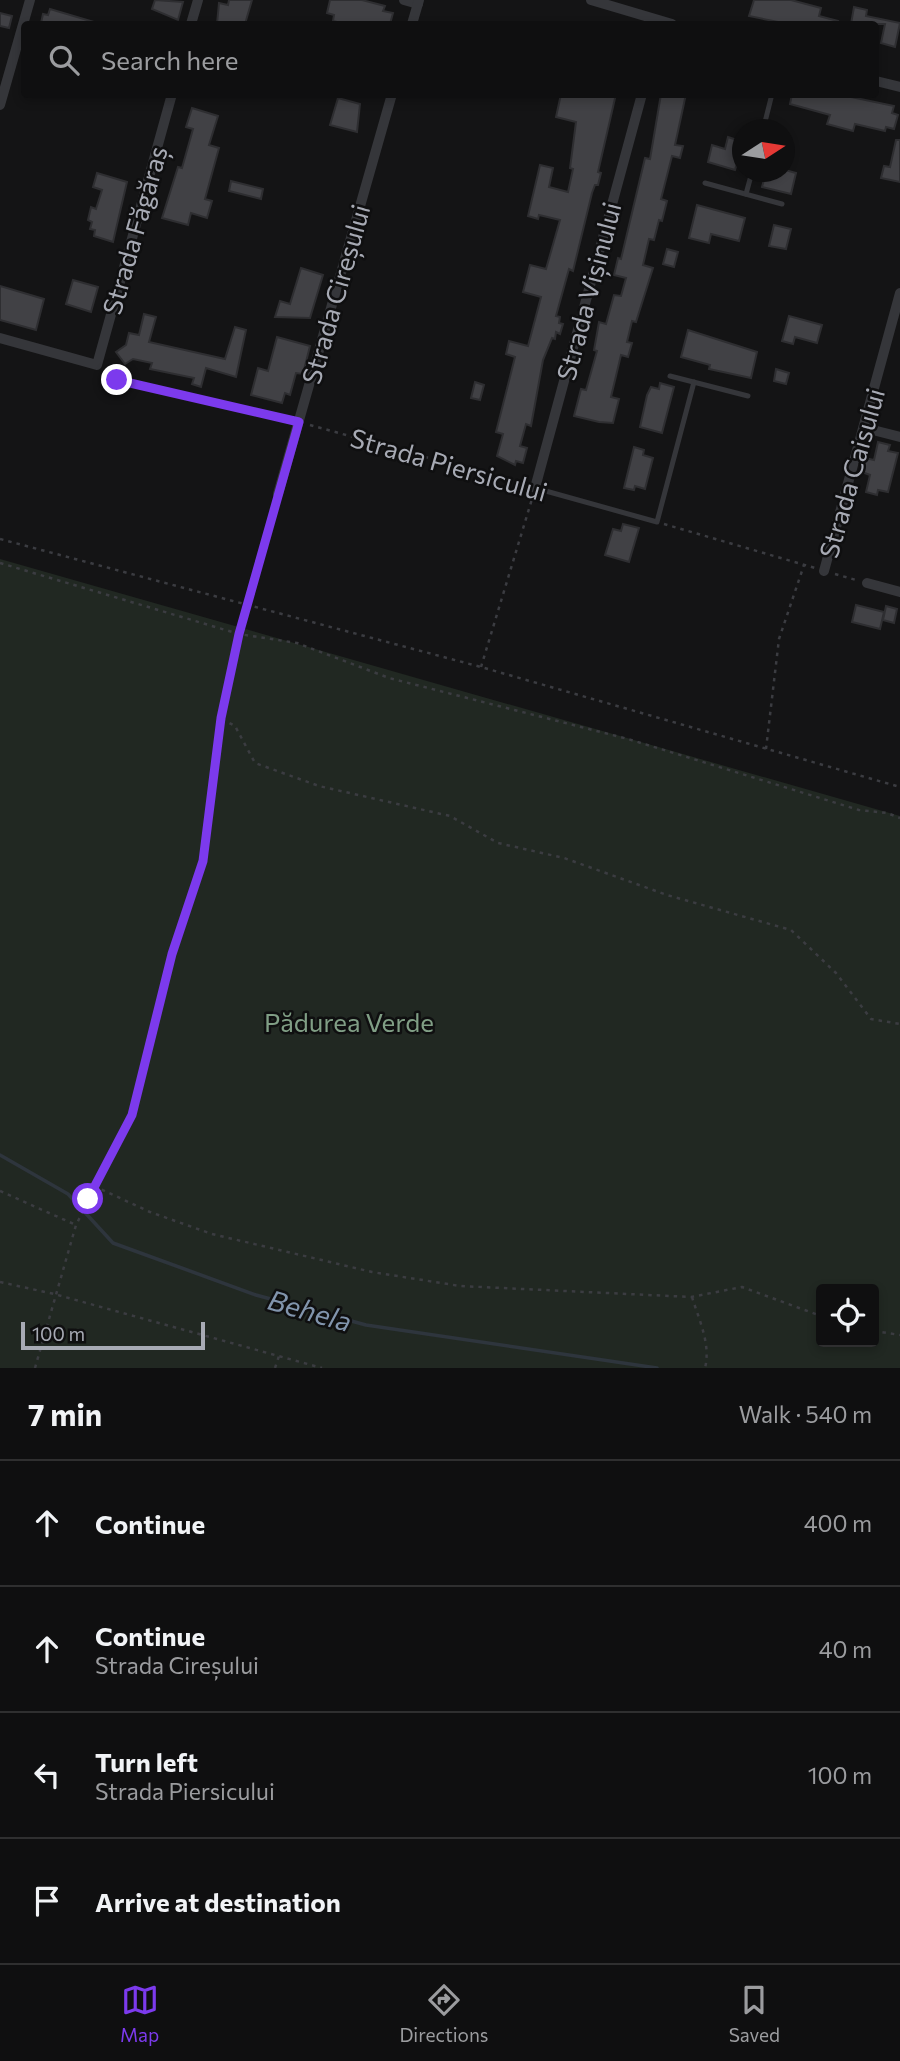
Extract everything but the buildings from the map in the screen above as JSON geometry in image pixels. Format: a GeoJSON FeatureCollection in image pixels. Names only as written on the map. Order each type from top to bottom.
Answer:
{"type":"FeatureCollection","features":[{"type":"Feature","properties":{"kind":"street"},"geometry":{"type":"LineString","coordinates":[[24,21],[30,0]]}},
{"type":"Feature","properties":{"kind":"street"},"geometry":{"type":"LineString","coordinates":[[192,21],[198,0]]}},
{"type":"Feature","properties":{"kind":"street"},"geometry":{"type":"LineString","coordinates":[[404,0],[418,2],[413,21]]}},
{"type":"Feature","properties":{"kind":"street"},"geometry":{"type":"LineString","coordinates":[[591,0],[656,21]]}},
{"type":"Feature","properties":{"kind":"street"},"geometry":{"type":"LineString","coordinates":[[0,105],[21,32]]}},
{"type":"Feature","properties":{"kind":"street"},"geometry":{"type":"LineString","coordinates":[[879,82],[900,88]]}},
{"type":"Feature","properties":{"kind":"street","name":"Strada Făgăraș"},"geometry":{"type":"LineString","coordinates":[[96,365],[171,98]]}},
{"type":"Feature","properties":{"kind":"street","name":"Strada Cireșului"},"geometry":{"type":"LineString","coordinates":[[278,494],[391,98]]}},
{"type":"Feature","properties":{"kind":"street","name":"Strada Vișinului"},"geometry":{"type":"LineString","coordinates":[[535,488],[641,98]]}},
{"type":"Feature","properties":{"kind":"street","name":"Strada Caisului"},"geometry":{"type":"LineString","coordinates":[[824,571],[900,293]]}},
{"type":"Feature","properties":{"kind":"street"},"geometry":{"type":"LineString","coordinates":[[0,338],[96,365]]}},
{"type":"Feature","properties":{"kind":"street"},"geometry":{"type":"LineString","coordinates":[[864,428],[900,437]]}},
{"type":"Feature","properties":{"kind":"street"},"geometry":{"type":"LineString","coordinates":[[867,583],[900,592]]}},
{"type":"Feature","properties":{"kind":"lane"},"geometry":{"type":"LineString","coordinates":[[766,119],[771,98]]}},
{"type":"Feature","properties":{"kind":"lane"},"geometry":{"type":"LineString","coordinates":[[746,194],[749,182]]}},
{"type":"Feature","properties":{"kind":"lane"},"geometry":{"type":"LineString","coordinates":[[705,183],[782,204]]}},
{"type":"Feature","properties":{"kind":"lane"},"geometry":{"type":"LineString","coordinates":[[670,376],[748,396]]}},
{"type":"Feature","properties":{"kind":"lane"},"geometry":{"type":"LineString","coordinates":[[657,522],[694,382]]}},
{"type":"Feature","properties":{"kind":"lane","name":"Strada Piersicului"},"geometry":{"type":"LineString","coordinates":[[535,488],[657,522]]}},
{"type":"Feature","properties":{"kind":"path","name":"Strada Piersicului"},"geometry":{"type":"LineString","coordinates":[[96,365],[117,380],[299,422],[535,488]]}},
{"type":"Feature","properties":{"kind":"path"},"geometry":{"type":"LineString","coordinates":[[481,667],[535,488]]}},
{"type":"Feature","properties":{"kind":"path"},"geometry":{"type":"LineString","coordinates":[[35,1368],[54,1294],[77,1223],[132,1115],[172,954],[203,861],[221,718],[239,634],[278,494]]}},
{"type":"Feature","properties":{"kind":"path"},"geometry":{"type":"LineString","coordinates":[[657,522],[867,583]]}},
{"type":"Feature","properties":{"kind":"path"},"geometry":{"type":"LineString","coordinates":[[0,539],[481,667],[900,787]]}},
{"type":"Feature","properties":{"kind":"path"},"geometry":{"type":"LineString","coordinates":[[0,563],[239,634],[297,643],[389,678],[628,740],[859,810],[887,813],[900,818]]}},
{"type":"Feature","properties":{"kind":"path"},"geometry":{"type":"LineString","coordinates":[[766,750],[779,639],[804,565]]}},
{"type":"Feature","properties":{"kind":"path"},"geometry":{"type":"LineString","coordinates":[[221,718],[235,726],[255,763],[273,770],[319,786],[450,816],[498,844],[564,858],[667,895],[790,930],[836,973],[871,1019],[900,1024]]}},
{"type":"Feature","properties":{"kind":"path"},"geometry":{"type":"LineString","coordinates":[[94,1186],[150,1212],[212,1234],[372,1272],[460,1286],[691,1297],[742,1287],[816,1314]]}},
{"type":"Feature","properties":{"kind":"path"},"geometry":{"type":"LineString","coordinates":[[0,1191],[77,1223]]}},
{"type":"Feature","properties":{"kind":"path"},"geometry":{"type":"LineString","coordinates":[[0,1282],[54,1294],[321,1368]]}},
{"type":"Feature","properties":{"kind":"path"},"geometry":{"type":"LineString","coordinates":[[691,1297],[705,1336],[708,1357],[705,1368]]}},
{"type":"Feature","properties":{"kind":"path"},"geometry":{"type":"LineString","coordinates":[[879,1332],[900,1335]]}},
{"type":"Feature","properties":{"kind":"path"},"geometry":{"type":"LineString","coordinates":[[275,1368],[279,1356]]}},
{"type":"Feature","properties":{"kind":"green space","name":"Pădurea Verde"},"geometry":{"type":"Polygon","coordinates":[[[0,559],[900,816],[900,1368],[0,1368],[0,559]]]}},
{"type":"Feature","properties":{"kind":"waterway","name":"Behela"},"geometry":{"type":"LineString","coordinates":[[0,1155],[68,1194],[113,1243],[256,1295],[366,1325],[657,1368]]}},
{"type":"Feature","properties":{"kind":"route"},"geometry":{"type":"LineString","coordinates":[[88,1199],[132,1115],[172,954],[203,861],[209,794],[221,718],[239,634],[299,422],[117,380]]}}]}
